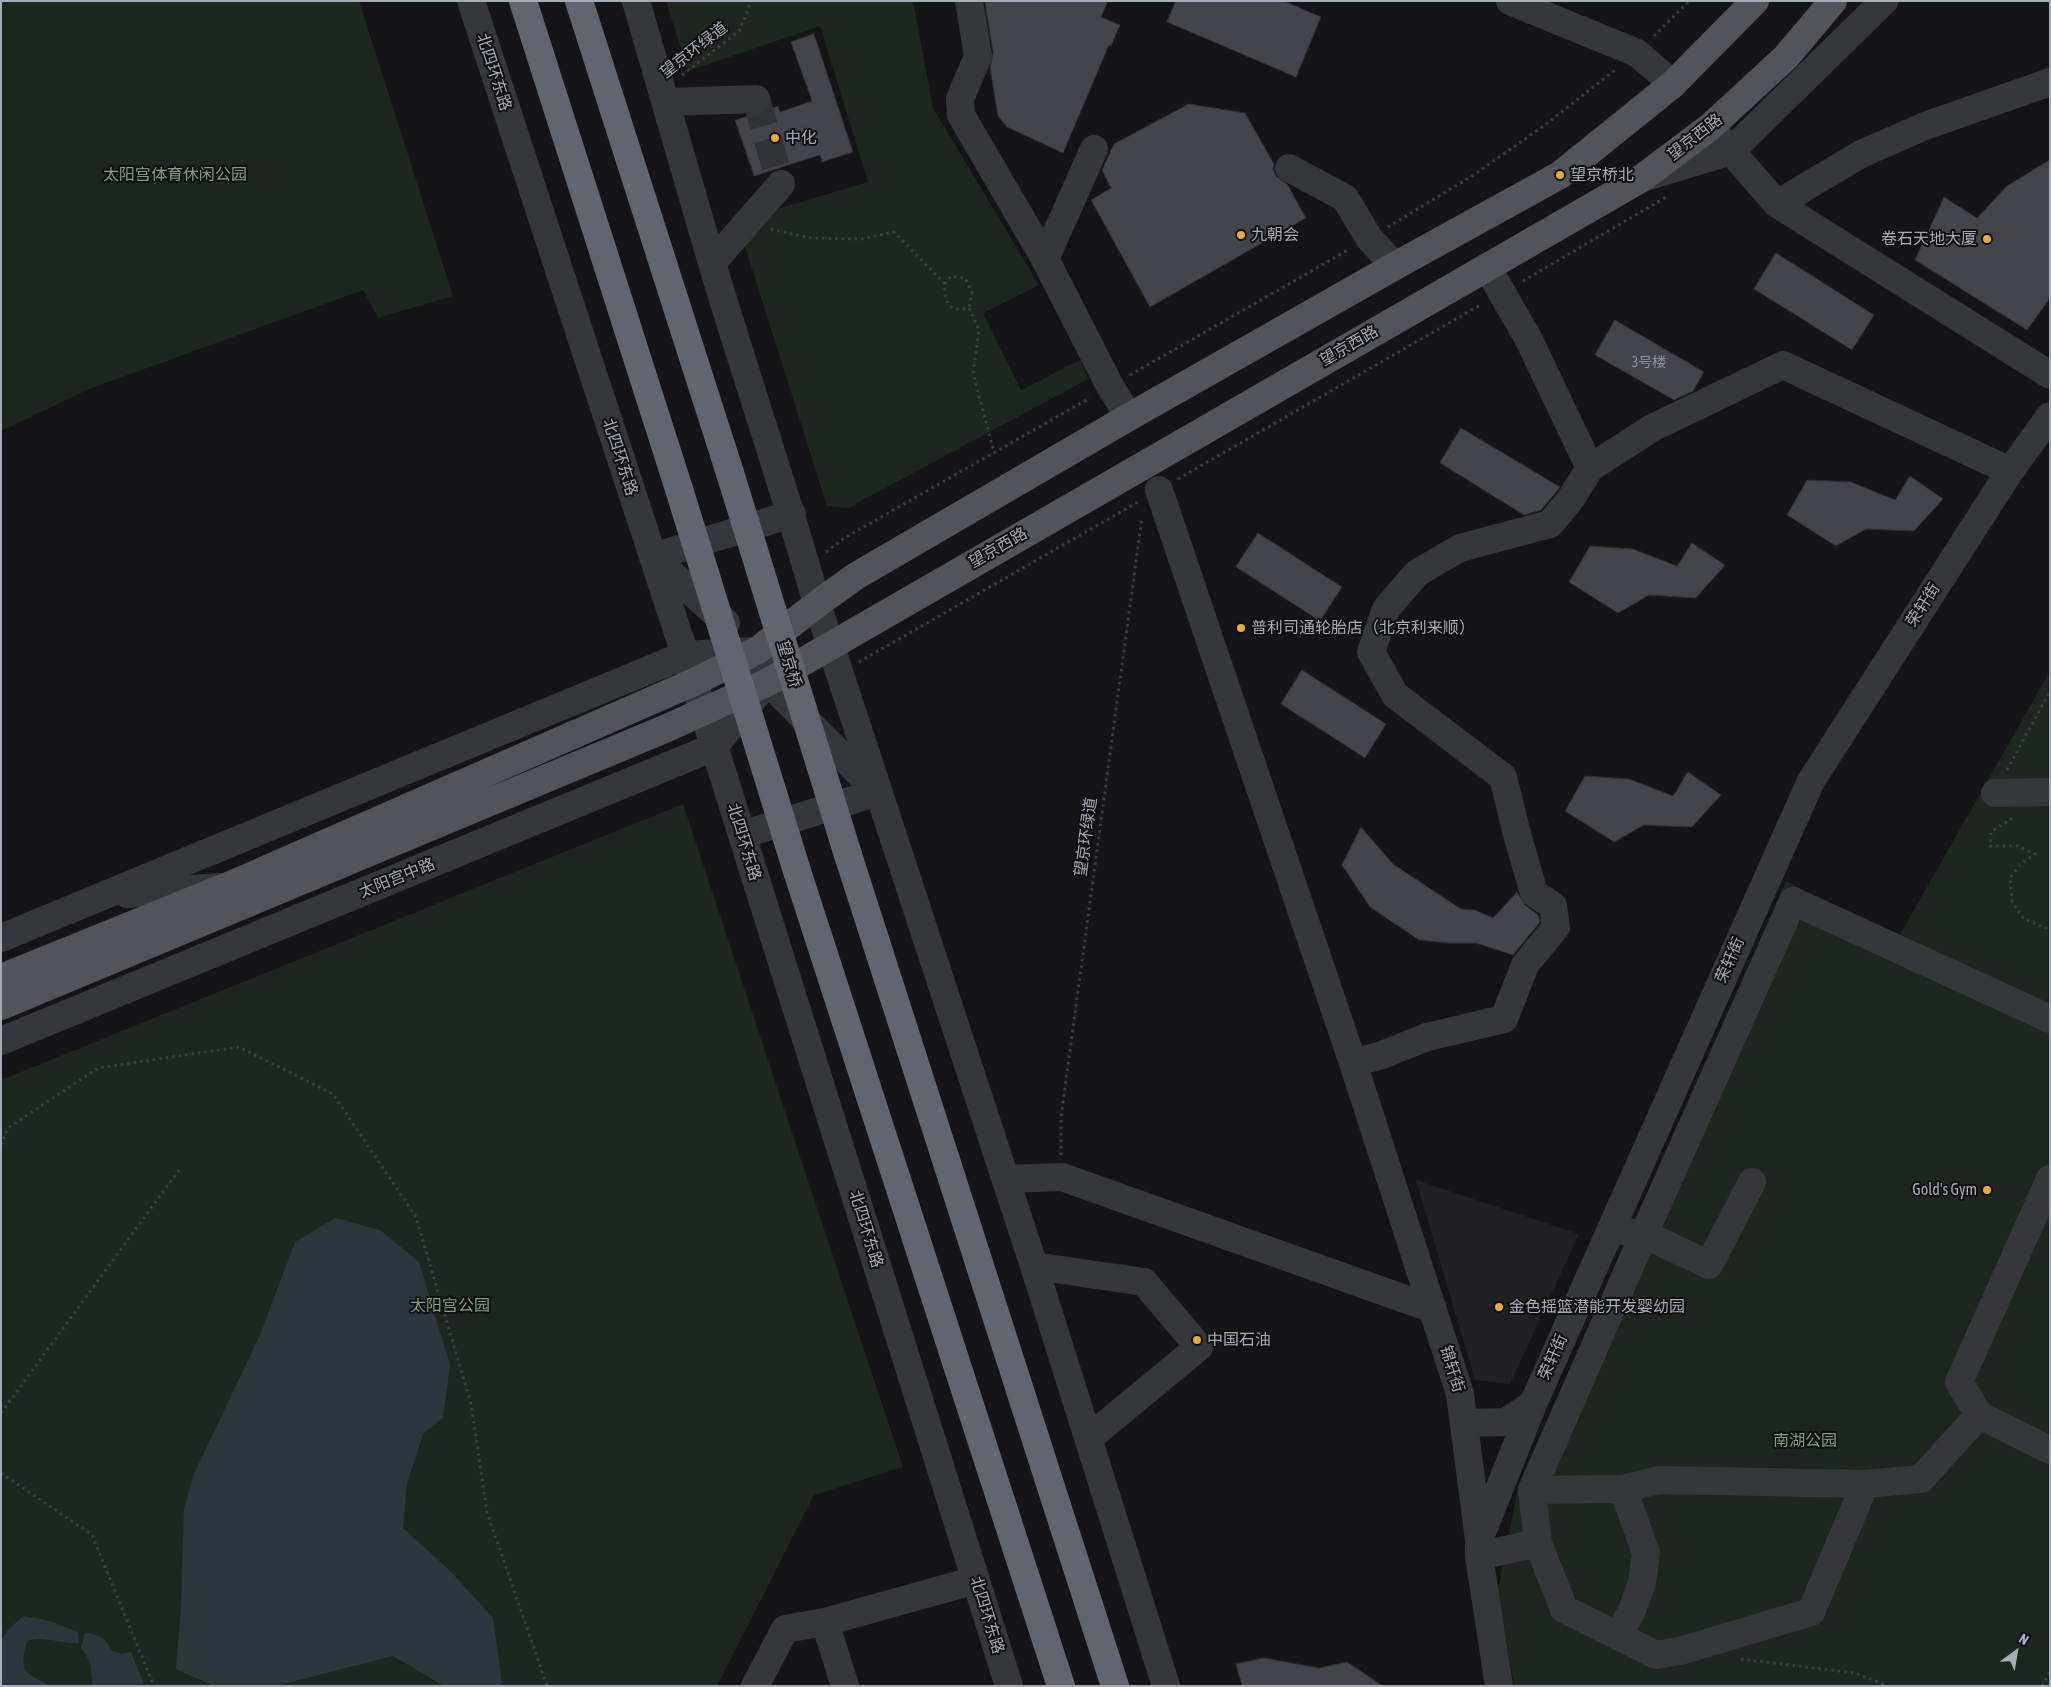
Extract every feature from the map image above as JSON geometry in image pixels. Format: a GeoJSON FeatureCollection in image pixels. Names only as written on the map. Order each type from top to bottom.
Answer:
{"type":"FeatureCollection","features":[{"type":"Feature","properties":{"kind":"highway"},"geometry":{"type":"LineString","coordinates":[[523,1],[679,489],[797,871],[1060,1686]]}},
{"type":"Feature","properties":{"kind":"highway","name":"望京桥"},"geometry":{"type":"LineString","coordinates":[[580,1],[730,473],[848,855],[1115,1686]]}},
{"type":"Feature","properties":{"kind":"main road"},"geometry":{"type":"LineString","coordinates":[[1,978],[228,886],[694,682],[758,650],[856,576],[1129,417],[1560,175],[1673,84],[1755,1]]}},
{"type":"Feature","properties":{"kind":"main road","name":"望京西路"},"geometry":{"type":"LineString","coordinates":[[768,682],[830,644],[1642,178],[1710,127],[1786,57],[1833,1]]}},
{"type":"Feature","properties":{"kind":"main road","name":"太阳宫中路"},"geometry":{"type":"LineString","coordinates":[[1,1006],[703,713],[768,682]]}},
{"type":"Feature","properties":{"kind":"street","name":"北四环东路"},"geometry":{"type":"LineString","coordinates":[[471,1],[694,682],[1010,1686]]}},
{"type":"Feature","properties":{"kind":"street"},"geometry":{"type":"LineString","coordinates":[[636,1],[712,263],[792,514],[817,604],[1006,1179],[1166,1686]]}},
{"type":"Feature","properties":{"kind":"street"},"geometry":{"type":"LineString","coordinates":[[968,1],[978,56],[960,99],[961,115],[1045,259],[1110,386],[1129,417]]}},
{"type":"Feature","properties":{"kind":"street"},"geometry":{"type":"LineString","coordinates":[[1510,1],[1637,53],[1673,84]]}},
{"type":"Feature","properties":{"kind":"street"},"geometry":{"type":"LineString","coordinates":[[1642,178],[1731,151],[1884,1]]}},
{"type":"Feature","properties":{"kind":"street"},"geometry":{"type":"LineString","coordinates":[[1777,204],[1861,154],[1924,126],[2050,82]]}},
{"type":"Feature","properties":{"kind":"street"},"geometry":{"type":"LineString","coordinates":[[665,96],[756,99]]}},
{"type":"Feature","properties":{"kind":"street"},"geometry":{"type":"LineString","coordinates":[[1710,127],[1777,204],[2050,375]]}},
{"type":"Feature","properties":{"kind":"street"},"geometry":{"type":"LineString","coordinates":[[1045,259],[1094,149]]}},
{"type":"Feature","properties":{"kind":"street"},"geometry":{"type":"LineString","coordinates":[[1289,168],[1345,198],[1369,238],[1395,266]]}},
{"type":"Feature","properties":{"kind":"street"},"geometry":{"type":"LineString","coordinates":[[712,263],[781,184]]}},
{"type":"Feature","properties":{"kind":"street"},"geometry":{"type":"LineString","coordinates":[[1487,267],[1528,338],[1590,468]]}},
{"type":"Feature","properties":{"kind":"street"},"geometry":{"type":"LineString","coordinates":[[1353,1063],[1382,1055],[1427,1037],[1504,1019],[1525,965],[1556,927],[1553,906],[1534,893],[1503,777],[1395,695],[1371,652],[1386,609],[1417,573],[1460,548],[1550,524],[1570,500],[1590,468],[1652,428],[1783,365],[2010,471]]}},
{"type":"Feature","properties":{"kind":"street","name":"荣轩街"},"geometry":{"type":"LineString","coordinates":[[1479,1548],[1533,1404],[1811,780],[2010,471],[2050,416]]}},
{"type":"Feature","properties":{"kind":"street","name":"锦轩街"},"geometry":{"type":"LineString","coordinates":[[1159,490],[1353,1063],[1460,1394],[1479,1548],[1499,1686]]}},
{"type":"Feature","properties":{"kind":"street"},"geometry":{"type":"LineString","coordinates":[[653,557],[792,514]]}},
{"type":"Feature","properties":{"kind":"street"},"geometry":{"type":"LineString","coordinates":[[653,557],[758,650],[768,682],[878,792]]}},
{"type":"Feature","properties":{"kind":"street"},"geometry":{"type":"LineString","coordinates":[[1,938],[685,655],[758,650]]}},
{"type":"Feature","properties":{"kind":"street","name":"太阳宫中路"},"geometry":{"type":"LineString","coordinates":[[1,1041],[714,747],[768,682]]}},
{"type":"Feature","properties":{"kind":"street"},"geometry":{"type":"LineString","coordinates":[[742,835],[878,792]]}},
{"type":"Feature","properties":{"kind":"street"},"geometry":{"type":"LineString","coordinates":[[1995,793],[2043,792]]}},
{"type":"Feature","properties":{"kind":"street"},"geometry":{"type":"LineString","coordinates":[[103,896],[228,886]]}},
{"type":"Feature","properties":{"kind":"street"},"geometry":{"type":"LineString","coordinates":[[1866,1484],[1811,1612],[1680,1651],[1656,1655],[1564,1609],[1538,1543],[1532,1490],[1793,901],[2050,1018]]}},
{"type":"Feature","properties":{"kind":"street"},"geometry":{"type":"LineString","coordinates":[[133,987],[198,924]]}},
{"type":"Feature","properties":{"kind":"street"},"geometry":{"type":"LineString","coordinates":[[1006,1179],[1062,1177],[1433,1309]]}},
{"type":"Feature","properties":{"kind":"street"},"geometry":{"type":"LineString","coordinates":[[2050,1179],[1959,1382],[1979,1415],[2050,1450]]}},
{"type":"Feature","properties":{"kind":"street"},"geometry":{"type":"LineString","coordinates":[[1610,1229],[1644,1234],[1709,1265],[1752,1182]]}},
{"type":"Feature","properties":{"kind":"street"},"geometry":{"type":"LineString","coordinates":[[1034,1266],[1144,1282],[1199,1347],[1089,1438]]}},
{"type":"Feature","properties":{"kind":"street"},"geometry":{"type":"LineString","coordinates":[[1464,1423],[1506,1422],[1533,1404]]}},
{"type":"Feature","properties":{"kind":"street"},"geometry":{"type":"LineString","coordinates":[[1532,1490],[1623,1489],[1659,1480],[1866,1484],[1921,1479],[1979,1415]]}},
{"type":"Feature","properties":{"kind":"street"},"geometry":{"type":"LineString","coordinates":[[1618,1636],[1639,1592],[1646,1553],[1623,1489]]}},
{"type":"Feature","properties":{"kind":"street"},"geometry":{"type":"LineString","coordinates":[[1479,1548],[1538,1543]]}},
{"type":"Feature","properties":{"kind":"street"},"geometry":{"type":"LineString","coordinates":[[755,1686],[785,1629],[825,1622],[976,1580]]}},
{"type":"Feature","properties":{"kind":"street"},"geometry":{"type":"LineString","coordinates":[[825,1622],[845,1686]]}},
{"type":"Feature","properties":{"kind":"path","name":"望京环绿道"},"geometry":{"type":"LineString","coordinates":[[665,96],[739,31],[749,8],[748,1]]}},
{"type":"Feature","properties":{"kind":"path"},"geometry":{"type":"LineString","coordinates":[[806,566],[846,537],[1369,238],[1472,176],[1545,125],[1637,53],[1688,1]]}},
{"type":"Feature","properties":{"kind":"path"},"geometry":{"type":"LineString","coordinates":[[840,674],[1673,194]]}},
{"type":"Feature","properties":{"kind":"path"},"geometry":{"type":"LineString","coordinates":[[746,224],[811,238],[861,239],[894,232],[946,284]]}},
{"type":"Feature","properties":{"kind":"path"},"geometry":{"type":"LineString","coordinates":[[969,308],[959,310],[950,306],[944,297],[946,284],[951,276],[965,278],[972,292],[969,308],[979,330],[973,373],[994,452]]}},
{"type":"Feature","properties":{"kind":"path","name":"望京环绿道"},"geometry":{"type":"LineString","coordinates":[[1062,1177],[1061,1117],[1142,519],[1136,503]]}},
{"type":"Feature","properties":{"kind":"path"},"geometry":{"type":"LineString","coordinates":[[1995,793],[2050,691]]}},
{"type":"Feature","properties":{"kind":"path"},"geometry":{"type":"LineString","coordinates":[[2043,792],[2034,806],[1991,832],[1990,846],[2018,846],[2035,854],[2020,865],[2010,878],[2012,902],[2024,919],[2046,928],[2050,927]]}},
{"type":"Feature","properties":{"kind":"path"},"geometry":{"type":"LineString","coordinates":[[1,1145],[8,1128],[98,1068],[239,1047],[333,1094],[416,1217],[471,1404],[487,1512],[547,1686]]}},
{"type":"Feature","properties":{"kind":"path"},"geometry":{"type":"LineString","coordinates":[[1,1414],[179,1170]]}},
{"type":"Feature","properties":{"kind":"path"},"geometry":{"type":"LineString","coordinates":[[1,1473],[92,1535],[154,1686]]}},
{"type":"Feature","properties":{"kind":"path"},"geometry":{"type":"LineString","coordinates":[[1737,1658],[1855,1673],[1888,1686]]}},
{"type":"Feature","properties":{"kind":"path"},"geometry":{"type":"LineString","coordinates":[[2042,1686],[2050,1672]]}},
{"type":"Feature","properties":{"kind":"shaded area","name":"金色摇篮潜能开发婴幼园"},"geometry":{"type":"Polygon","coordinates":[[[1416,1180],[1579,1234],[1510,1384],[1475,1380],[1416,1180]]]}},
{"type":"Feature","properties":{"kind":"shaded area"},"geometry":{"type":"Polygon","coordinates":[[[335,1218],[380,1230],[419,1262],[450,1365],[443,1418],[423,1434],[407,1484],[403,1528],[450,1571],[493,1618],[502,1683],[498,1686],[444,1686],[393,1656],[275,1686],[214,1686],[176,1669],[181,1609],[184,1509],[194,1474],[260,1335],[295,1242],[335,1218]]]}},
{"type":"Feature","properties":{"kind":"shaded area"},"geometry":{"type":"Polygon","coordinates":[[[23,1616],[46,1620],[78,1632],[79,1643],[46,1639],[27,1641],[23,1659],[25,1670],[50,1686],[1,1686],[1,1641],[7,1631],[23,1616]]]}},
{"type":"Feature","properties":{"kind":"shaded area"},"geometry":{"type":"Polygon","coordinates":[[[85,1633],[101,1637],[107,1642],[111,1650],[121,1654],[131,1652],[144,1684],[93,1686],[90,1662],[81,1647],[85,1633]]]}},
{"type":"Feature","properties":{"kind":"green space","name":"太阳宫体育休闲公园"},"geometry":{"type":"Polygon","coordinates":[[[1,1],[359,1],[453,296],[378,318],[363,290],[89,389],[1,431],[1,1]]]}},
{"type":"Feature","properties":{"kind":"green space"},"geometry":{"type":"Polygon","coordinates":[[[666,1],[913,1],[933,108],[1039,285],[983,313],[1021,390],[1080,360],[1088,379],[848,508],[827,506],[737,221],[868,182],[820,26],[688,71],[666,1]]]}},
{"type":"Feature","properties":{"kind":"green space","name":"南湖公园"},"geometry":{"type":"Polygon","coordinates":[[[2050,671],[2050,1686],[1514,1686],[1498,1589],[1519,1483],[1786,881],[1898,938],[2050,671]]]}},
{"type":"Feature","properties":{"kind":"green space","name":"太阳宫公园"},"geometry":{"type":"Polygon","coordinates":[[[683,804],[903,1467],[814,1495],[717,1686],[1,1686],[1,1080],[683,804]]]}},
{"type":"Feature","properties":{"kind":"building"},"geometry":{"type":"Polygon","coordinates":[[[985,1],[1108,1],[1101,17],[1120,25],[1111,46],[1109,45],[1063,153],[1007,127],[998,116],[990,68],[993,53],[985,1]]]}},
{"type":"Feature","properties":{"kind":"building"},"geometry":{"type":"Polygon","coordinates":[[[1176,1],[1284,1],[1321,17],[1296,77],[1167,22],[1176,1]]]}},
{"type":"Feature","properties":{"kind":"building"},"geometry":{"type":"Polygon","coordinates":[[[814,34],[853,152],[822,162],[820,155],[754,176],[735,120],[778,106],[780,112],[812,101],[791,42],[814,34]]]}},
{"type":"Feature","properties":{"kind":"building"},"geometry":{"type":"Polygon","coordinates":[[[1189,104],[1245,113],[1274,164],[1273,169],[1276,176],[1287,184],[1306,218],[1150,307],[1091,200],[1111,188],[1102,170],[1114,144],[1189,104]]]}},
{"type":"Feature","properties":{"kind":"building","name":"卷石天地大厦"},"geometry":{"type":"Polygon","coordinates":[[[2050,160],[2050,298],[2027,330],[1915,260],[1944,197],[1977,218],[2007,186],[2050,160]]]}},
{"type":"Feature","properties":{"kind":"building"},"geometry":{"type":"Polygon","coordinates":[[[1776,253],[1874,315],[1852,350],[1754,289],[1776,253]]]}},
{"type":"Feature","properties":{"kind":"building"},"geometry":{"type":"Polygon","coordinates":[[[1615,320],[1704,372],[1693,391],[1674,400],[1595,355],[1615,320]]]}},
{"type":"Feature","properties":{"kind":"building"},"geometry":{"type":"Polygon","coordinates":[[[1461,428],[1560,487],[1541,510],[1524,515],[1440,463],[1461,428]]]}},
{"type":"Feature","properties":{"kind":"building"},"geometry":{"type":"Polygon","coordinates":[[[1910,476],[1943,499],[1914,531],[1866,529],[1836,546],[1787,515],[1807,480],[1851,482],[1895,500],[1910,476]]]}},
{"type":"Feature","properties":{"kind":"building"},"geometry":{"type":"Polygon","coordinates":[[[1258,533],[1342,587],[1320,621],[1236,567],[1258,533]]]}},
{"type":"Feature","properties":{"kind":"building"},"geometry":{"type":"Polygon","coordinates":[[[1692,543],[1725,565],[1696,598],[1649,595],[1618,613],[1569,582],[1590,546],[1633,549],[1677,566],[1692,543]]]}},
{"type":"Feature","properties":{"kind":"building"},"geometry":{"type":"Polygon","coordinates":[[[1302,670],[1386,724],[1365,758],[1281,704],[1302,670]]]}},
{"type":"Feature","properties":{"kind":"building"},"geometry":{"type":"Polygon","coordinates":[[[1688,772],[1721,795],[1692,827],[1644,825],[1614,842],[1565,811],[1585,776],[1629,779],[1673,796],[1688,772]]]}},
{"type":"Feature","properties":{"kind":"building"},"geometry":{"type":"Polygon","coordinates":[[[1361,827],[1393,864],[1461,909],[1475,910],[1493,918],[1517,892],[1525,905],[1538,915],[1540,922],[1513,955],[1476,943],[1419,940],[1370,907],[1342,865],[1361,827]]]}},
{"type":"Feature","properties":{"kind":"building"},"geometry":{"type":"Polygon","coordinates":[[[1264,1658],[1319,1668],[1347,1662],[1383,1686],[1242,1686],[1236,1664],[1264,1658]]]}},
{"type":"Feature","properties":{"kind":"tunnel"},"geometry":{"type":"LineString","coordinates":[[756,99],[781,184]]}},
{"type":"Feature","properties":{"kind":"place","name":"中化"},"geometry":{"type":"Point","coordinates":[775,138]}},
{"type":"Feature","properties":{"kind":"place","name":"望京桥北"},"geometry":{"type":"Point","coordinates":[1560,175]}},
{"type":"Feature","properties":{"kind":"place","name":"九朝会"},"geometry":{"type":"Point","coordinates":[1241,235]}},
{"type":"Feature","properties":{"kind":"place","name":"卷石天地大厦"},"geometry":{"type":"Point","coordinates":[1987,239]}},
{"type":"Feature","properties":{"kind":"place","name":"普利司通轮胎店（北京利来顺）"},"geometry":{"type":"Point","coordinates":[1241,628]}},
{"type":"Feature","properties":{"kind":"place","name":"Gold's Gym"},"geometry":{"type":"Point","coordinates":[1987,1190]}},
{"type":"Feature","properties":{"kind":"place","name":"金色摇篮潜能开发婴幼园"},"geometry":{"type":"Point","coordinates":[1499,1307]}},
{"type":"Feature","properties":{"kind":"place","name":"中国石油"},"geometry":{"type":"Point","coordinates":[1197,1340]}}]}
